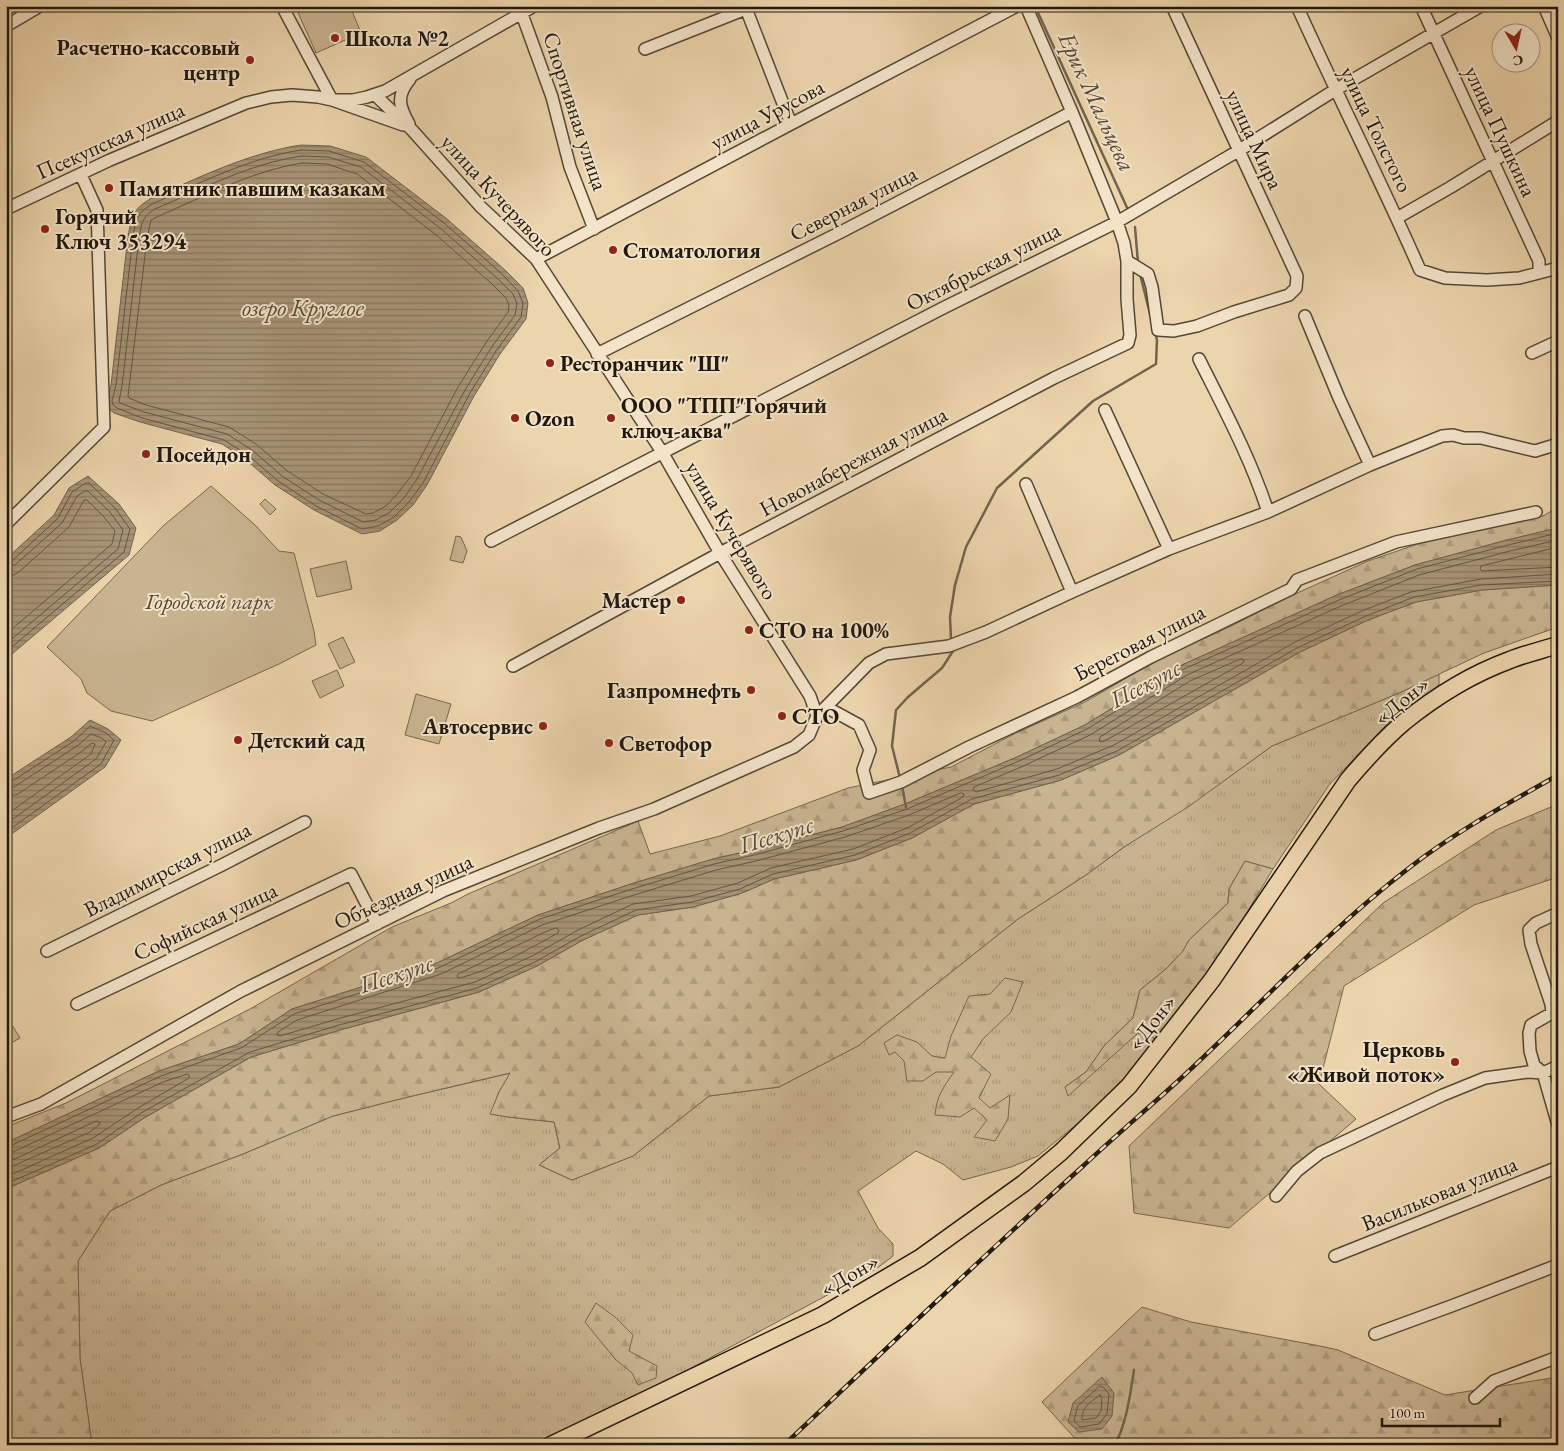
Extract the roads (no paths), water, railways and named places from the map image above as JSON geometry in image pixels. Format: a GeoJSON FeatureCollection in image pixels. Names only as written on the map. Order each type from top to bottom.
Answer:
{"type":"FeatureCollection","features":[{"type":"Feature","properties":{"kind":"highway","name":"«Дон»"},"geometry":{"type":"LineString","coordinates":[[551,1445],[823,1315],[920,1258],[1032,1177],[1129,1086],[1212,980],[1348,780],[1374,752],[1403,723],[1467,679],[1510,660],[1558,645]]}},
{"type":"Feature","properties":{"kind":"highway","name":"«Дон»"},"geometry":{"type":"LineString","coordinates":[[569,1445],[716,1366]]}},
{"type":"Feature","properties":{"kind":"street"},"geometry":{"type":"LineString","coordinates":[[6,26],[40,6]]}},
{"type":"Feature","properties":{"kind":"street"},"geometry":{"type":"LineString","coordinates":[[282,6],[332,100]]}},
{"type":"Feature","properties":{"kind":"street","name":"Псекупская улица"},"geometry":{"type":"LineString","coordinates":[[6,209],[110,160],[253,101],[292,95],[332,100],[352,100],[375,95],[412,77],[521,9],[534,6]]}},
{"type":"Feature","properties":{"kind":"street","name":"улица Урусова"},"geometry":{"type":"LineString","coordinates":[[536,259],[1017,6]]}},
{"type":"Feature","properties":{"kind":"street"},"geometry":{"type":"LineString","coordinates":[[1026,6],[1117,222],[1124,243],[1127,261]]}},
{"type":"Feature","properties":{"kind":"street","name":"улица Мира"},"geometry":{"type":"LineString","coordinates":[[1127,261],[1148,274],[1152,287],[1158,330],[1174,331],[1197,326],[1289,295],[1296,288],[1297,276],[1172,6]]}},
{"type":"Feature","properties":{"kind":"street","name":"улица Толстого"},"geometry":{"type":"LineString","coordinates":[[1297,6],[1420,270],[1445,278],[1487,280],[1519,278],[1539,273]]}},
{"type":"Feature","properties":{"kind":"street","name":"улица Пушкина"},"geometry":{"type":"LineString","coordinates":[[1421,6],[1539,260],[1539,273]]}},
{"type":"Feature","properties":{"kind":"street","name":"Октябрьская улица"},"geometry":{"type":"LineString","coordinates":[[491,541],[986,286],[1117,222],[1238,151],[1335,90],[1481,6]]}},
{"type":"Feature","properties":{"kind":"street"},"geometry":{"type":"LineString","coordinates":[[1544,6],[1558,38]]}},
{"type":"Feature","properties":{"kind":"street"},"geometry":{"type":"LineString","coordinates":[[645,50],[746,7],[791,124]]}},
{"type":"Feature","properties":{"kind":"street","name":"Спортивная улица"},"geometry":{"type":"LineString","coordinates":[[521,9],[552,97],[570,167],[594,229]]}},
{"type":"Feature","properties":{"kind":"street","name":"улица Кучерявого"},"geometry":{"type":"LineString","coordinates":[[412,77],[402,91],[400,103],[405,116],[417,136]]}},
{"type":"Feature","properties":{"kind":"street","name":"улица Кучерявого"},"geometry":{"type":"LineString","coordinates":[[375,95],[417,136],[482,207],[536,259],[662,452],[720,553],[810,696],[817,716]]}},
{"type":"Feature","properties":{"kind":"street","name":"улица Кучерявого"},"geometry":{"type":"LineString","coordinates":[[332,100],[407,126]]}},
{"type":"Feature","properties":{"kind":"street","name":"Северная улица"},"geometry":{"type":"LineString","coordinates":[[597,354],[1072,112]]}},
{"type":"Feature","properties":{"kind":"street"},"geometry":{"type":"LineString","coordinates":[[1397,218],[1558,121]]}},
{"type":"Feature","properties":{"kind":"street"},"geometry":{"type":"LineString","coordinates":[[6,524],[104,427],[97,210],[81,174]]}},
{"type":"Feature","properties":{"kind":"street","name":"Новонабережная улица"},"geometry":{"type":"LineString","coordinates":[[513,666],[720,553],[1054,378],[1128,343],[1130,335],[1126,299],[1127,261]]}},
{"type":"Feature","properties":{"kind":"street"},"geometry":{"type":"LineString","coordinates":[[1539,273],[1558,268]]}},
{"type":"Feature","properties":{"kind":"street"},"geometry":{"type":"LineString","coordinates":[[1305,316],[1339,398],[1370,465]]}},
{"type":"Feature","properties":{"kind":"street"},"geometry":{"type":"LineString","coordinates":[[1532,353],[1558,341]]}},
{"type":"Feature","properties":{"kind":"street"},"geometry":{"type":"LineString","coordinates":[[1200,360],[1239,439],[1268,512]]}},
{"type":"Feature","properties":{"kind":"street"},"geometry":{"type":"LineString","coordinates":[[1105,410],[1169,550]]}},
{"type":"Feature","properties":{"kind":"street","name":"Объездная улица"},"geometry":{"type":"LineString","coordinates":[[6,1117],[41,1104],[241,991],[443,891],[599,828],[654,809],[794,747],[809,735],[817,716],[869,663],[886,654],[949,646],[986,632],[1169,550],[1268,512],[1370,465],[1442,436],[1453,435],[1464,438],[1481,438],[1535,451],[1558,444]]}},
{"type":"Feature","properties":{"kind":"street"},"geometry":{"type":"LineString","coordinates":[[1026,484],[1072,592]]}},
{"type":"Feature","properties":{"kind":"street","name":"Береговая улица"},"geometry":{"type":"LineString","coordinates":[[826,707],[860,725],[870,750],[863,770],[869,793],[901,782],[969,747],[1078,697],[1158,653],[1291,589],[1297,580],[1396,542],[1536,512]]}},
{"type":"Feature","properties":{"kind":"street","name":"Владимирская улица"},"geometry":{"type":"LineString","coordinates":[[46,951],[222,865],[304,822]]}},
{"type":"Feature","properties":{"kind":"street","name":"Софийская улица"},"geometry":{"type":"LineString","coordinates":[[77,1004],[351,874],[377,924]]}},
{"type":"Feature","properties":{"kind":"street"},"geometry":{"type":"LineString","coordinates":[[1558,913],[1536,923],[1529,930],[1531,944],[1551,1004],[1552,1014],[1531,1024],[1529,1033],[1530,1051],[1534,1066],[1543,1073],[1558,1125]]}},
{"type":"Feature","properties":{"kind":"street"},"geometry":{"type":"LineString","coordinates":[[1276,1196],[1297,1172],[1320,1153],[1443,1095],[1485,1078],[1528,1072],[1543,1073],[1558,1066]]}},
{"type":"Feature","properties":{"kind":"street","name":"Васильковая улица"},"geometry":{"type":"LineString","coordinates":[[1335,1256],[1558,1167]]}},
{"type":"Feature","properties":{"kind":"street"},"geometry":{"type":"LineString","coordinates":[[1376,1334],[1558,1264]]}},
{"type":"Feature","properties":{"kind":"street"},"geometry":{"type":"LineString","coordinates":[[1475,1398],[1494,1381],[1558,1357]]}},
{"type":"Feature","properties":{"kind":"water","name":"озеро Круглое"},"geometry":{"type":"Polygon","coordinates":[[[301,145],[330,146],[366,157],[447,219],[505,270],[523,288],[528,303],[526,319],[500,354],[474,396],[427,485],[413,505],[397,520],[380,531],[362,534],[314,510],[275,485],[245,459],[222,444],[140,422],[114,413],[108,408],[107,400],[111,385],[128,236],[136,211],[150,199],[224,167],[262,154],[301,145]]]}},
{"type":"Feature","properties":{"kind":"water"},"geometry":{"type":"Polygon","coordinates":[[[88,476],[119,504],[136,528],[129,555],[6,659],[6,559],[54,515],[69,488],[88,476]]]}},
{"type":"Feature","properties":{"kind":"water"},"geometry":{"type":"Polygon","coordinates":[[[1558,528],[1558,585],[1482,590],[1416,602],[1368,620],[1300,652],[1119,755],[1061,780],[974,804],[912,838],[856,860],[774,879],[742,893],[693,907],[638,915],[583,940],[537,966],[479,992],[340,1030],[251,1057],[144,1118],[99,1148],[6,1189],[6,1143],[159,1071],[239,1044],[292,1009],[437,963],[538,915],[713,859],[842,827],[905,804],[1017,757],[1085,725],[1182,665],[1337,595],[1415,565],[1558,528]]]}},
{"type":"Feature","properties":{"kind":"water"},"geometry":{"type":"Polygon","coordinates":[[[90,720],[108,729],[121,740],[105,767],[6,838],[6,779],[71,737],[90,720]]]}},
{"type":"Feature","properties":{"kind":"water"},"geometry":{"type":"Polygon","coordinates":[[[1102,1377],[1114,1393],[1112,1416],[1102,1429],[1079,1432],[1068,1422],[1073,1403],[1102,1377]]]}},
{"type":"Feature","properties":{"kind":"waterway","name":"Ерик Мальцева"},"geometry":{"type":"LineString","coordinates":[[1035,6],[1129,212]]}},
{"type":"Feature","properties":{"kind":"waterway","name":"Ерик Мальцева"},"geometry":{"type":"LineString","coordinates":[[1135,227],[1138,263]]}},
{"type":"Feature","properties":{"kind":"waterway","name":"Ерик Мальцева"},"geometry":{"type":"LineString","coordinates":[[1140,274],[1150,314]]}},
{"type":"Feature","properties":{"kind":"waterway","name":"Ерик Мальцева"},"geometry":{"type":"LineString","coordinates":[[951,639],[950,617],[955,585],[966,547],[997,488],[1093,401],[1156,364],[1157,340],[1155,332]]}},
{"type":"Feature","properties":{"kind":"waterway","name":"Ерик Мальцева"},"geometry":{"type":"LineString","coordinates":[[900,778],[892,746],[896,710],[908,697],[942,668],[953,651]]}},
{"type":"Feature","properties":{"kind":"waterway","name":"Ерик Мальцева"},"geometry":{"type":"LineString","coordinates":[[902,786],[906,807]]}},
{"type":"Feature","properties":{"kind":"waterway"},"geometry":{"type":"LineString","coordinates":[[1115,1445],[1125,1418],[1134,1370]]}},
{"type":"Feature","properties":{"kind":"railway"},"geometry":{"type":"LineString","coordinates":[[784,1445],[1007,1236],[1207,1054],[1349,918],[1409,868],[1445,842],[1558,775]]}},
{"type":"Feature","properties":{"kind":"place","name":"Школа №2"},"geometry":{"type":"Point","coordinates":[335,38]}},
{"type":"Feature","properties":{"kind":"place","name":"Расчетно-кассовый центр"},"geometry":{"type":"Point","coordinates":[250,60]}},
{"type":"Feature","properties":{"kind":"place","name":"Памятник павшим казакам"},"geometry":{"type":"Point","coordinates":[109,188]}},
{"type":"Feature","properties":{"kind":"place","name":"Горячий Ключ 353294"},"geometry":{"type":"Point","coordinates":[45,229]}},
{"type":"Feature","properties":{"kind":"place","name":"Стоматология"},"geometry":{"type":"Point","coordinates":[613,250]}},
{"type":"Feature","properties":{"kind":"place","name":"Ресторанчик \"Ш\""},"geometry":{"type":"Point","coordinates":[550,363]}},
{"type":"Feature","properties":{"kind":"place","name":"Ozon"},"geometry":{"type":"Point","coordinates":[515,418]}},
{"type":"Feature","properties":{"kind":"place","name":"ООО \"ТПП\"Горячий ключ-аква\""},"geometry":{"type":"Point","coordinates":[611,418]}},
{"type":"Feature","properties":{"kind":"place","name":"Посейдон"},"geometry":{"type":"Point","coordinates":[146,454]}},
{"type":"Feature","properties":{"kind":"place","name":"Мастер"},"geometry":{"type":"Point","coordinates":[681,600]}},
{"type":"Feature","properties":{"kind":"place","name":"СТО на 100%"},"geometry":{"type":"Point","coordinates":[749,630]}},
{"type":"Feature","properties":{"kind":"place","name":"Газпромнефть"},"geometry":{"type":"Point","coordinates":[751,690]}},
{"type":"Feature","properties":{"kind":"place","name":"СТО"},"geometry":{"type":"Point","coordinates":[782,716]}},
{"type":"Feature","properties":{"kind":"place","name":"Автосервис"},"geometry":{"type":"Point","coordinates":[543,726]}},
{"type":"Feature","properties":{"kind":"place","name":"Детский сад"},"geometry":{"type":"Point","coordinates":[238,740]}},
{"type":"Feature","properties":{"kind":"place","name":"Светофор"},"geometry":{"type":"Point","coordinates":[609,743]}},
{"type":"Feature","properties":{"kind":"place","name":"Церковь «Живой поток»"},"geometry":{"type":"Point","coordinates":[1455,1062]}},
{"type":"Feature","properties":{"kind":"park label","name":"Городской парк"},"geometry":{"type":"Point","coordinates":[209,601]}},
{"type":"Feature","properties":{"kind":"water label","name":"Псекупс"},"geometry":{"type":"Point","coordinates":[1145,684]}},
{"type":"Feature","properties":{"kind":"water label","name":"Псекупс"},"geometry":{"type":"Point","coordinates":[776,835]}},
{"type":"Feature","properties":{"kind":"water label","name":"Псекупс"},"geometry":{"type":"Point","coordinates":[396,974]}}]}
